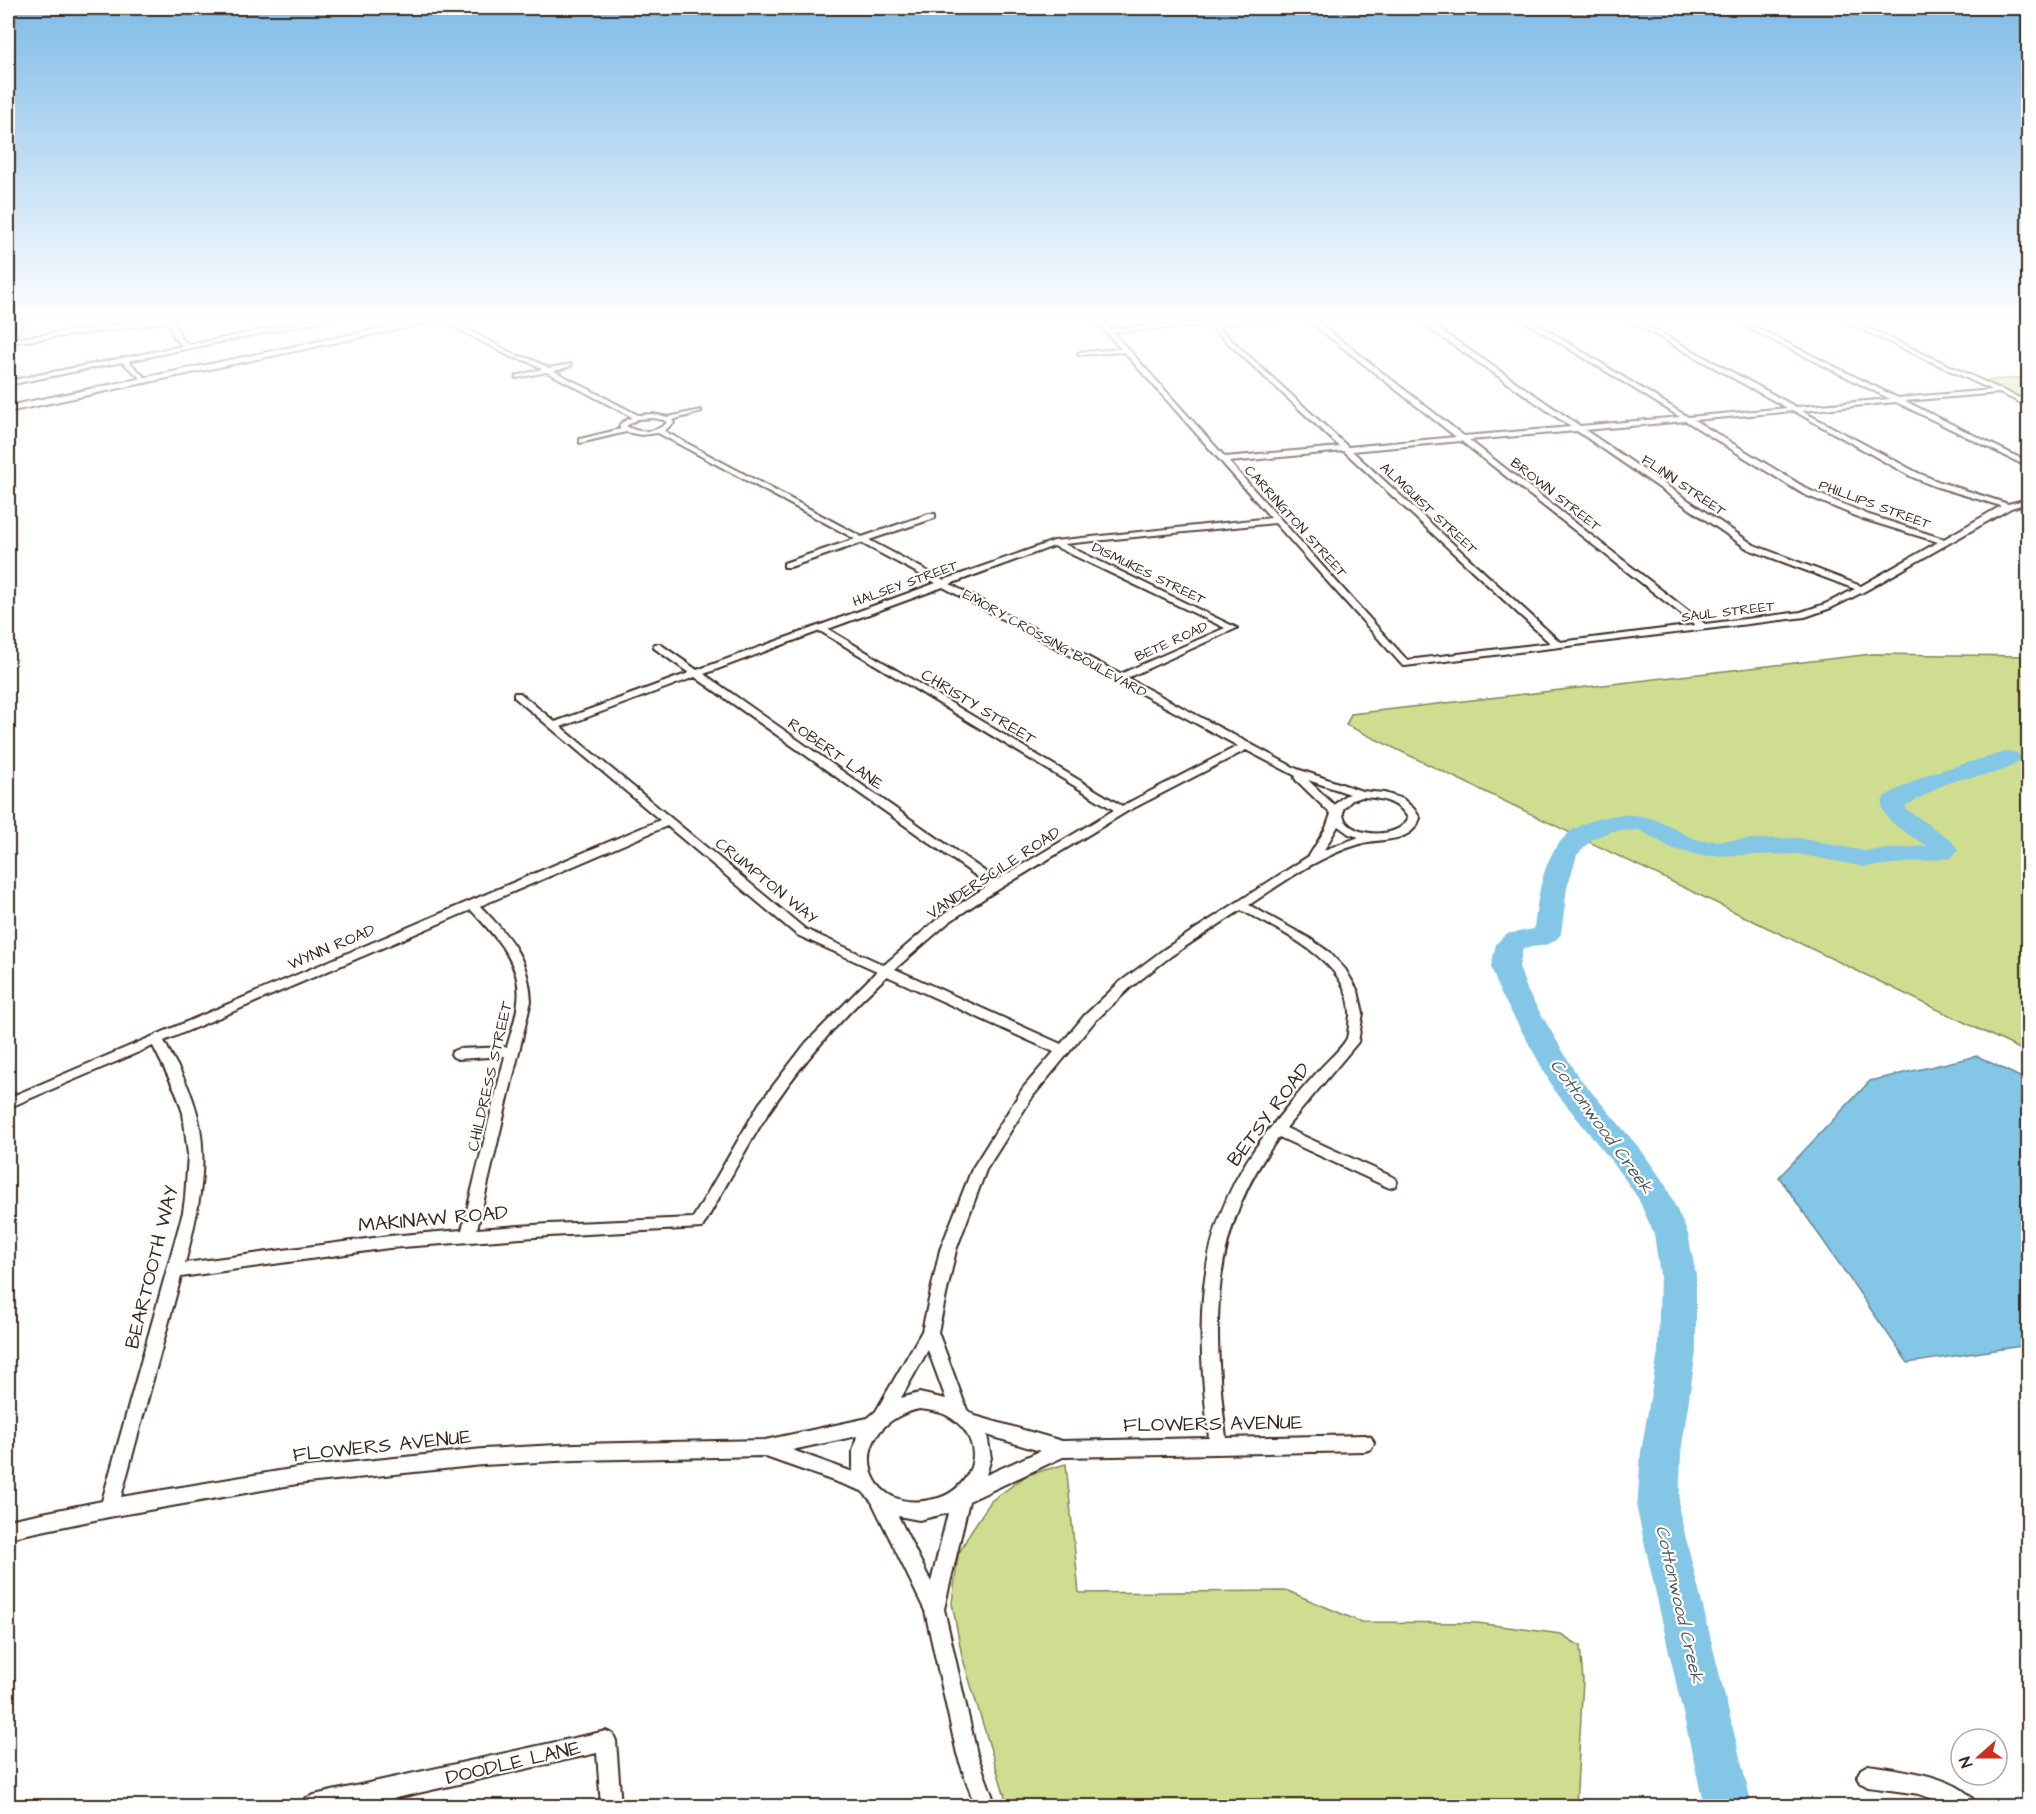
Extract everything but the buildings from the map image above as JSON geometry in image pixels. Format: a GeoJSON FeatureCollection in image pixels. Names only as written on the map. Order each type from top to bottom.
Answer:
{"type":"FeatureCollection","features":[{"type":"Feature","properties":{"kind":"main road"},"geometry":{"type":"LineString","coordinates":[[8,409],[44,402]]}},
{"type":"Feature","properties":{"kind":"street"},"geometry":{"type":"LineString","coordinates":[[608,402],[637,417]]}},
{"type":"Feature","properties":{"kind":"street","name":"CARRINGTON STREET"},"geometry":{"type":"LineString","coordinates":[[1171,402],[1405,663]]}},
{"type":"Feature","properties":{"kind":"street","name":"ALMQUIST STREET"},"geometry":{"type":"LineString","coordinates":[[1295,402],[1557,644]]}},
{"type":"Feature","properties":{"kind":"street","name":"BROWN STREET"},"geometry":{"type":"LineString","coordinates":[[1416,402],[1703,627]]}},
{"type":"Feature","properties":{"kind":"street","name":"FLINN STREET"},"geometry":{"type":"LineString","coordinates":[[1539,402],[1751,547],[1862,588]]}},
{"type":"Feature","properties":{"kind":"street","name":"PHILLIPS STREET"},"geometry":{"type":"LineString","coordinates":[[1660,402],[1814,495],[1866,516],[1946,542]]}},
{"type":"Feature","properties":{"kind":"street"},"geometry":{"type":"LineString","coordinates":[[1782,402],[1915,475],[2008,506]]}},
{"type":"Feature","properties":{"kind":"street"},"geometry":{"type":"LineString","coordinates":[[1222,460],[1879,402]]}},
{"type":"Feature","properties":{"kind":"street"},"geometry":{"type":"LineString","coordinates":[[1901,402],[2028,465]]}},
{"type":"Feature","properties":{"kind":"street"},"geometry":{"type":"LineString","coordinates":[[626,430],[622,424],[637,417],[668,418],[699,411]]}},
{"type":"Feature","properties":{"kind":"street"},"geometry":{"type":"LineString","coordinates":[[583,441],[626,430],[643,433],[659,431],[669,426],[671,423],[668,418]]}},
{"type":"Feature","properties":{"kind":"street","name":"EMORY CROSSING BOULEVARD"},"geometry":{"type":"LineString","coordinates":[[659,431],[1293,771]]}},
{"type":"Feature","properties":{"kind":"street","name":"SAUL STREET"},"geometry":{"type":"LineString","coordinates":[[1405,663],[1802,615],[1828,606],[2008,506],[2028,501]]}},
{"type":"Feature","properties":{"kind":"street"},"geometry":{"type":"LineString","coordinates":[[787,565],[932,516]]}},
{"type":"Feature","properties":{"kind":"street","name":"HALSEY STREET"},"geometry":{"type":"LineString","coordinates":[[556,725],[1054,543],[1277,520]]}},
{"type":"Feature","properties":{"kind":"street","name":"DISMUKES STREET"},"geometry":{"type":"LineString","coordinates":[[1054,543],[1232,628]]}},
{"type":"Feature","properties":{"kind":"street","name":"CHRISTY STREET"},"geometry":{"type":"LineString","coordinates":[[821,628],[1122,810]]}},
{"type":"Feature","properties":{"kind":"street","name":"BETE ROAD"},"geometry":{"type":"LineString","coordinates":[[1120,678],[1232,628]]}},
{"type":"Feature","properties":{"kind":"street","name":"ROBERT LANE"},"geometry":{"type":"LineString","coordinates":[[657,646],[998,885]]}},
{"type":"Feature","properties":{"kind":"street","name":"CRUMPTON WAY"},"geometry":{"type":"LineString","coordinates":[[518,695],[801,932],[1063,1050]]}},
{"type":"Feature","properties":{"kind":"street","name":"VANDERSCILE ROAD"},"geometry":{"type":"LineString","coordinates":[[697,1224],[764,1108],[811,1046],[884,971],[945,919],[998,885],[1122,810],[1246,746]]}},
{"type":"Feature","properties":{"kind":"street"},"geometry":{"type":"LineString","coordinates":[[985,1806],[967,1754],[934,1609],[862,1470],[861,1454],[865,1439],[930,1332],[948,1250],[979,1170],[1028,1092],[1089,1019],[1125,985],[1167,953],[1312,858],[1354,842],[1373,837],[1403,834],[1411,827],[1414,818],[1409,809],[1399,802],[1384,796],[1361,794],[1293,771]]}},
{"type":"Feature","properties":{"kind":"street"},"geometry":{"type":"LineString","coordinates":[[1293,771],[1322,796],[1346,827],[1373,837]]}},
{"type":"Feature","properties":{"kind":"street"},"geometry":{"type":"LineString","coordinates":[[1312,858],[1332,828],[1343,800],[1361,794]]}},
{"type":"Feature","properties":{"kind":"street","name":"WYNN ROAD"},"geometry":{"type":"LineString","coordinates":[[8,1103],[668,821]]}},
{"type":"Feature","properties":{"kind":"street","name":"CHILDRESS STREET"},"geometry":{"type":"LineString","coordinates":[[468,1236],[525,1000],[525,985],[515,953],[472,904]]}},
{"type":"Feature","properties":{"kind":"street","name":"BETSY ROAD"},"geometry":{"type":"LineString","coordinates":[[1218,1444],[1208,1353],[1209,1288],[1224,1228],[1247,1173],[1353,1039],[1357,1017],[1355,1004],[1344,974],[1330,960],[1310,944],[1241,905]]}},
{"type":"Feature","properties":{"kind":"street","name":"BEARTOOTH WAY"},"geometry":{"type":"LineString","coordinates":[[109,1508],[191,1212],[196,1167],[195,1142],[185,1098],[157,1040]]}},
{"type":"Feature","properties":{"kind":"street"},"geometry":{"type":"LineString","coordinates":[[458,1054],[512,1051]]}},
{"type":"Feature","properties":{"kind":"street"},"geometry":{"type":"LineString","coordinates":[[1278,1131],[1390,1182]]}},
{"type":"Feature","properties":{"kind":"street","name":"MAKINAW ROAD"},"geometry":{"type":"LineString","coordinates":[[175,1271],[366,1245],[549,1230],[697,1224]]}},
{"type":"Feature","properties":{"kind":"street"},"geometry":{"type":"LineString","coordinates":[[930,1332],[958,1410]]}},
{"type":"Feature","properties":{"kind":"street"},"geometry":{"type":"LineString","coordinates":[[877,1420],[900,1406],[920,1401],[940,1402],[958,1410],[972,1423],[981,1440],[982,1458],[977,1477],[963,1495],[934,1609]]}},
{"type":"Feature","properties":{"kind":"street","name":"FLOWERS AVENUE"},"geometry":{"type":"LineString","coordinates":[[8,1529],[109,1508],[297,1476],[483,1457],[575,1452],[765,1448],[877,1420]]}},
{"type":"Feature","properties":{"kind":"street","name":"FLOWERS AVENUE"},"geometry":{"type":"LineString","coordinates":[[972,1423],[1062,1449],[1218,1444],[1365,1443]]}},
{"type":"Feature","properties":{"kind":"street","name":"FLOWERS AVENUE"},"geometry":{"type":"LineString","coordinates":[[765,1448],[874,1491]]}},
{"type":"Feature","properties":{"kind":"street","name":"FLOWERS AVENUE"},"geometry":{"type":"LineString","coordinates":[[963,1495],[1062,1449]]}},
{"type":"Feature","properties":{"kind":"street"},"geometry":{"type":"LineString","coordinates":[[874,1491],[894,1507],[911,1511],[938,1508],[963,1495]]}},
{"type":"Feature","properties":{"kind":"street","name":"DOODLE LANE"},"geometry":{"type":"LineString","coordinates":[[314,1806],[606,1741],[611,1806]]}},
{"type":"Feature","properties":{"kind":"street"},"geometry":{"type":"LineString","coordinates":[[1868,1776],[1931,1786],[1953,1796],[1966,1806]]}},
{"type":"Feature","properties":{"kind":"green space"},"geometry":{"type":"Polygon","coordinates":[[[1872,654],[2028,656],[2028,1053],[1346,725],[1351,714],[1872,654]]]}},
{"type":"Feature","properties":{"kind":"green space"},"geometry":{"type":"Polygon","coordinates":[[[1066,1464],[1079,1593],[1288,1591],[1361,1622],[1477,1623],[1561,1634],[1580,1646],[1583,1680],[1576,1806],[1008,1806],[962,1656],[952,1603],[958,1555],[991,1501],[1027,1475],[1066,1464]]]}},
{"type":"Feature","properties":{"kind":"water"},"geometry":{"type":"Polygon","coordinates":[[[1977,1056],[2028,1081],[2028,1345],[1908,1363],[1779,1177],[1870,1081],[1977,1056]]]}},
{"type":"Feature","properties":{"kind":"waterway","name":"Cottonwood Creek"},"geometry":{"type":"LineString","coordinates":[[1728,1806],[1658,1510],[1661,1452],[1677,1352],[1678,1275],[1671,1234],[1653,1193],[1629,1159],[1566,1083],[1514,992],[1505,967],[1510,944],[1516,940],[1543,937],[1547,934],[1554,888],[1564,855],[1575,839],[1592,829],[1612,823],[1640,823],[1653,827],[1683,844],[1717,849],[1798,846],[1865,859],[1942,853],[1945,850],[1942,845],[1897,814],[1894,801],[1936,779],[2009,758]]}}]}
